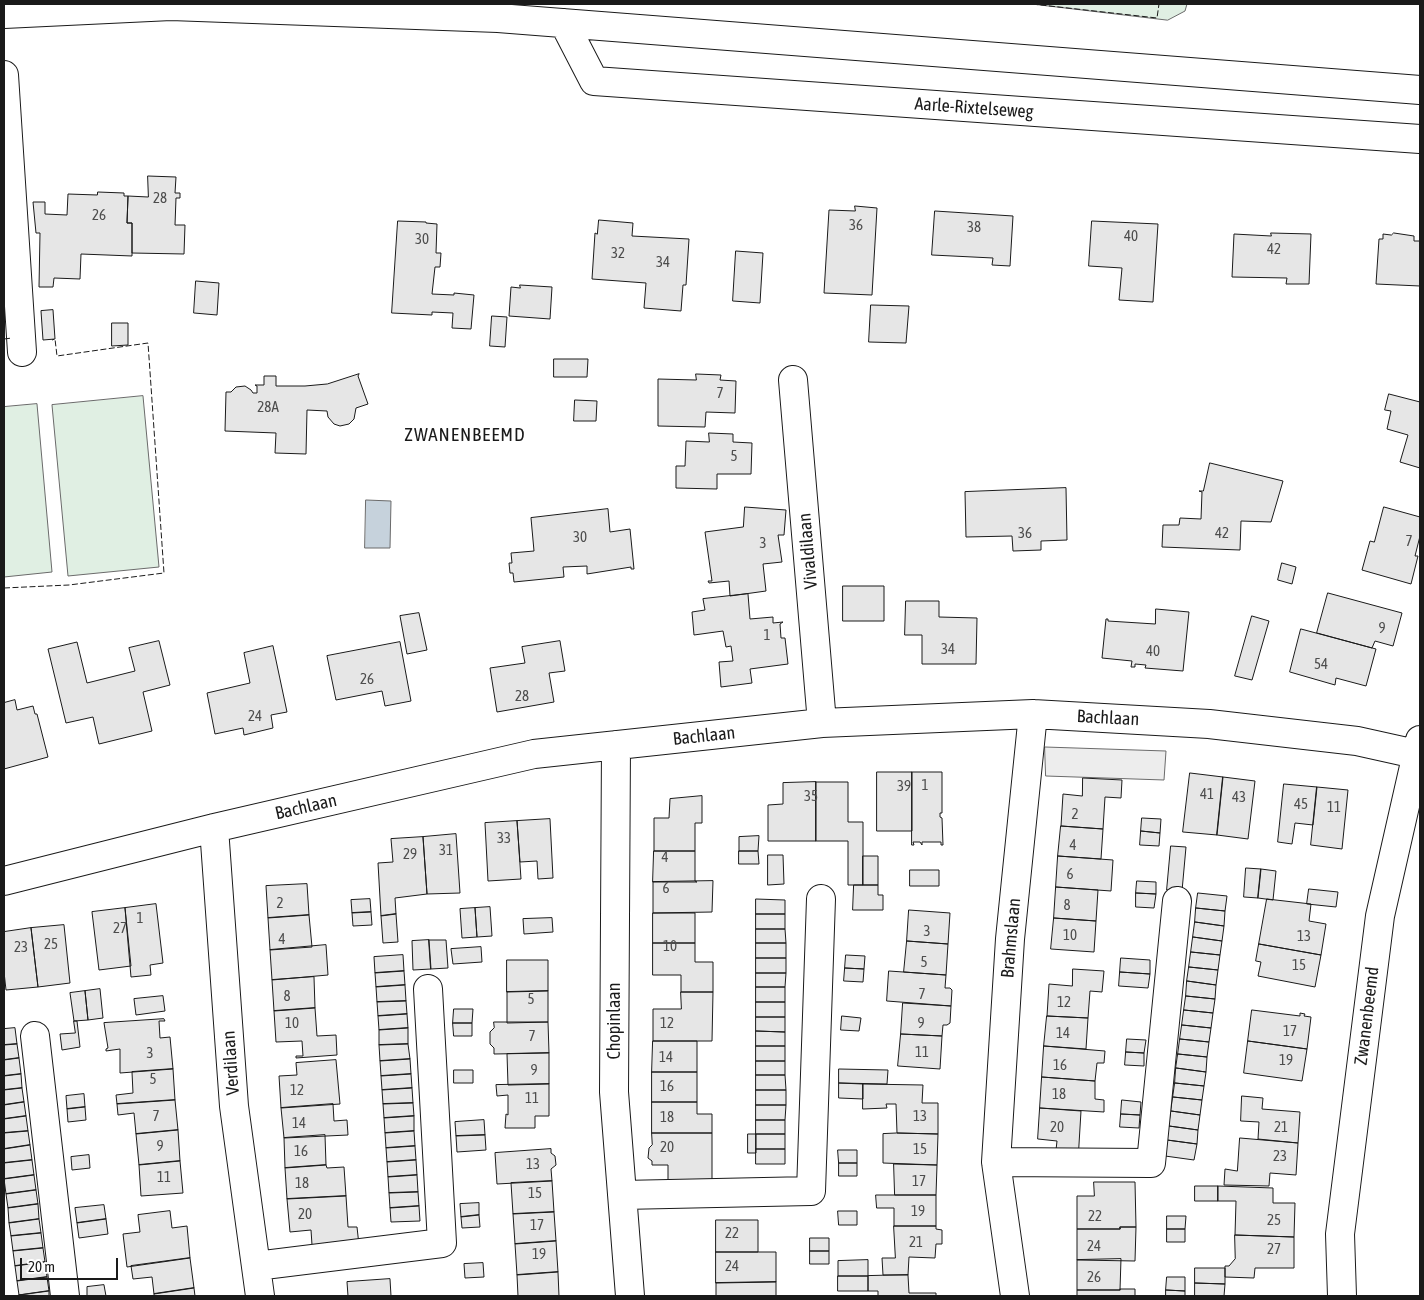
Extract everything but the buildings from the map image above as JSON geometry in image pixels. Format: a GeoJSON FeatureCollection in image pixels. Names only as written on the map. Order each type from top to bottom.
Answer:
{"type":"FeatureCollection","features":[{"type":"Feature","properties":{"kind":"street"},"geometry":{"type":"LineString","coordinates":[[4,14],[171,6],[499,11],[564,23],[1420,90]]}},
{"type":"Feature","properties":{"kind":"street","name":"Aarle-Rixtelseweg"},"geometry":{"type":"LineString","coordinates":[[564,23],[594,81],[1420,139]]}},
{"type":"Feature","properties":{"kind":"street"},"geometry":{"type":"LineString","coordinates":[[4,75],[22,352]]}},
{"type":"Feature","properties":{"kind":"street","name":"Vivaldilaan"},"geometry":{"type":"LineString","coordinates":[[793,380],[822,723]]}},
{"type":"Feature","properties":{"kind":"street","name":"Bachlaan"},"geometry":{"type":"LineString","coordinates":[[4,880],[214,828],[534,754],[822,723],[1033,714],[1209,724],[1419,750]]}},
{"type":"Feature","properties":{"kind":"street","name":"Brahmslaan"},"geometry":{"type":"LineString","coordinates":[[1015,1296],[996,1162],[1010,939],[1033,714]]}},
{"type":"Feature","properties":{"kind":"street","name":"Chopinlaan"},"geometry":{"type":"LineString","coordinates":[[616,745],[614,1092],[630,1296]]}},
{"type":"Feature","properties":{"kind":"street","name":"Zwanenbeemd"},"geometry":{"type":"LineString","coordinates":[[1342,1296],[1340,1234],[1376,943],[1380,916],[1419,750]]}},
{"type":"Feature","properties":{"kind":"street","name":"Verdilaan"},"geometry":{"type":"LineString","coordinates":[[214,828],[234,1106],[260,1296]]}},
{"type":"Feature","properties":{"kind":"street"},"geometry":{"type":"LineString","coordinates":[[622,1195],[811,1191],[821,899]]}},
{"type":"Feature","properties":{"kind":"street"},"geometry":{"type":"LineString","coordinates":[[996,1162],[1151,1163],[1177,901]]}},
{"type":"Feature","properties":{"kind":"street"},"geometry":{"type":"LineString","coordinates":[[256,1266],[442,1243],[428,989]]}},
{"type":"Feature","properties":{"kind":"street"},"geometry":{"type":"LineString","coordinates":[[35,1036],[65,1296]]}},
{"type":"Feature","properties":{"kind":"green space"},"geometry":{"type":"Polygon","coordinates":[[[1032,4],[1187,4],[1185,11],[1168,20],[1032,4]]]}},
{"type":"Feature","properties":{"kind":"green space"},"geometry":{"type":"Polygon","coordinates":[[[143,396],[159,567],[68,576],[52,405],[143,396]]]}},
{"type":"Feature","properties":{"kind":"green space"},"geometry":{"type":"Polygon","coordinates":[[[37,404],[52,572],[4,577],[4,407],[37,404]]]}},
{"type":"Feature","properties":{"kind":"shaded area"},"geometry":{"type":"Polygon","coordinates":[[[366,500],[391,501],[390,548],[365,548],[366,500]]]}},
{"type":"Feature","properties":{"kind":"shaded area"},"geometry":{"type":"Polygon","coordinates":[[[1045,747],[1166,751],[1164,780],[1046,776],[1045,747]]]}},
{"type":"Feature","properties":{"kind":"fence"},"geometry":{"type":"LineString","coordinates":[[1032,4],[1157,18],[1159,4]]}},
{"type":"Feature","properties":{"kind":"fence"},"geometry":{"type":"LineString","coordinates":[[4,339],[12,338]]}},
{"type":"Feature","properties":{"kind":"fence"},"geometry":{"type":"LineString","coordinates":[[4,588],[69,585],[164,573],[148,343],[57,356],[55,339],[52,340]]}},
{"type":"Feature","properties":{"kind":"district","name":"ZWANENBEEMD"},"geometry":{"type":"Point","coordinates":[465,435]}}]}
